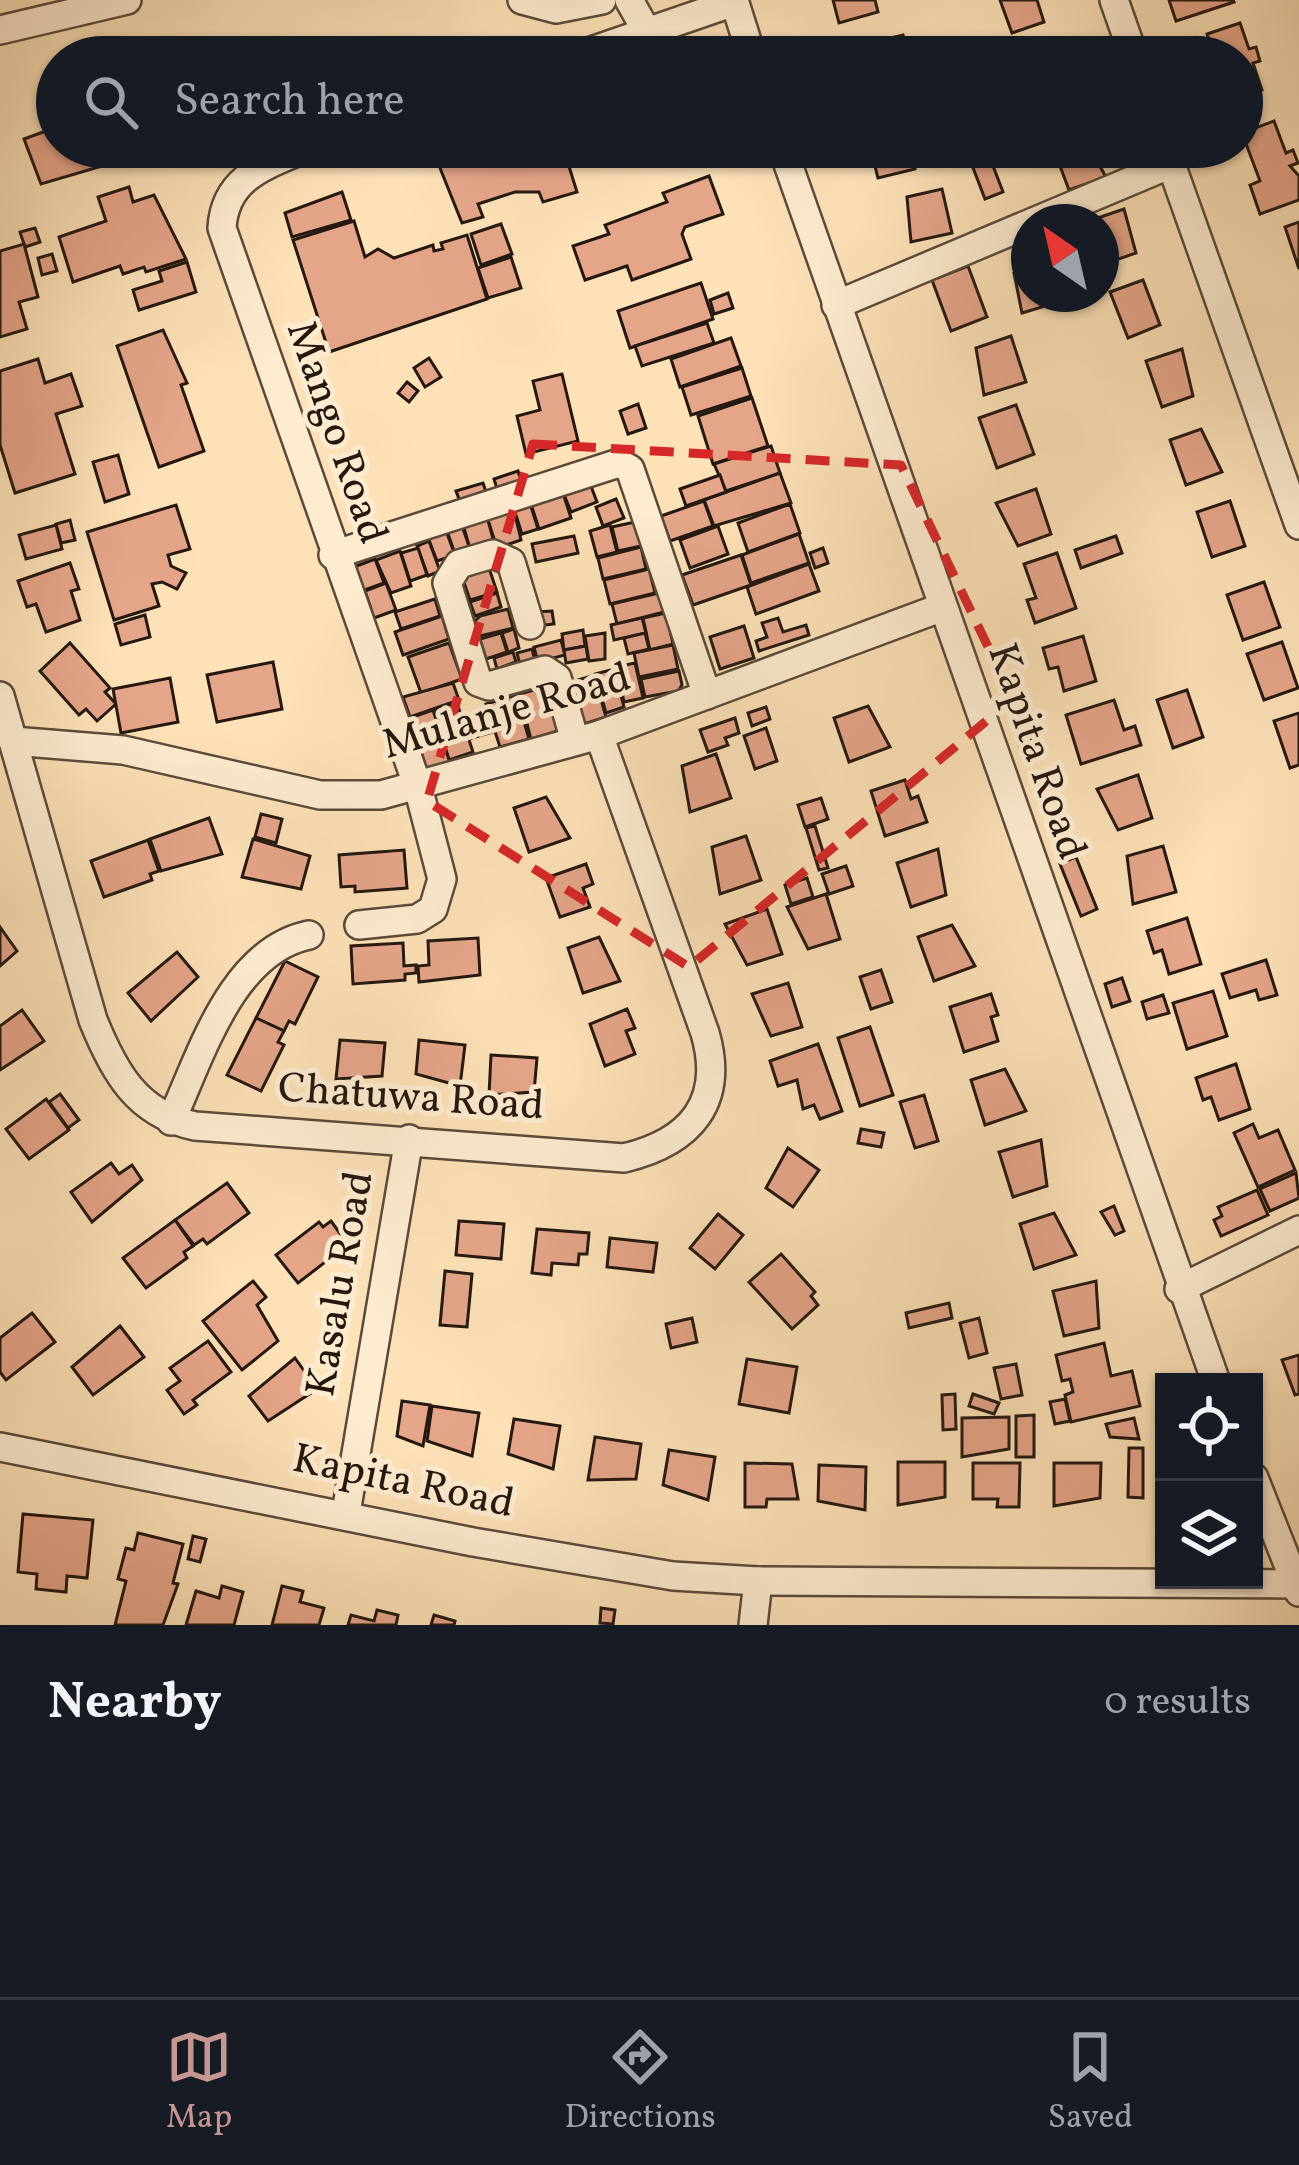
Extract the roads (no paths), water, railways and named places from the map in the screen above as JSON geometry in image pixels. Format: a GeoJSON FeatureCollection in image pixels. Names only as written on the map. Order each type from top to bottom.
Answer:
{"type":"FeatureCollection","features":[{"type":"Feature","properties":{"kind":"street"},"geometry":{"type":"LineString","coordinates":[[0,30],[127,0]]}},
{"type":"Feature","properties":{"kind":"street"},"geometry":{"type":"LineString","coordinates":[[522,0],[556,9],[602,0]]}},
{"type":"Feature","properties":{"kind":"street"},"geometry":{"type":"LineString","coordinates":[[629,0],[646,32]]}},
{"type":"Feature","properties":{"kind":"street"},"geometry":{"type":"LineString","coordinates":[[1114,0],[1127,36]]}},
{"type":"Feature","properties":{"kind":"street"},"geometry":{"type":"LineString","coordinates":[[634,36],[734,1],[745,36]]}},
{"type":"Feature","properties":{"kind":"street","name":"Mango Road"},"geometry":{"type":"LineString","coordinates":[[265,168],[242,179],[229,194],[222,228],[418,787],[442,879],[442,896],[417,919],[359,925]]}},
{"type":"Feature","properties":{"kind":"street","name":"Kapita Road"},"geometry":{"type":"LineString","coordinates":[[789,168],[1179,1289],[1212,1373]]}},
{"type":"Feature","properties":{"kind":"street"},"geometry":{"type":"LineString","coordinates":[[836,304],[1139,168]]}},
{"type":"Feature","properties":{"kind":"street"},"geometry":{"type":"LineString","coordinates":[[1173,168],[1299,525]]}},
{"type":"Feature","properties":{"kind":"street"},"geometry":{"type":"LineString","coordinates":[[333,555],[619,463],[630,469],[707,695]]}},
{"type":"Feature","properties":{"kind":"street","name":"Chatuwa Road"},"geometry":{"type":"LineString","coordinates":[[171,1121],[624,1158],[671,1140],[704,1104],[712,1086],[711,1054],[587,738],[557,678],[545,670],[489,686],[478,682],[447,583],[459,564],[494,554],[511,562],[530,625]]}},
{"type":"Feature","properties":{"kind":"street","name":"Mulanje Road"},"geometry":{"type":"LineString","coordinates":[[13,741],[123,749],[320,795],[381,795],[587,738],[940,608]]}},
{"type":"Feature","properties":{"kind":"street"},"geometry":{"type":"LineString","coordinates":[[0,696],[101,1040],[137,1099],[171,1121],[216,1022],[253,968],[281,941],[309,935]]}},
{"type":"Feature","properties":{"kind":"street","name":"Kasalu Road"},"geometry":{"type":"LineString","coordinates":[[346,1513],[409,1139]]}},
{"type":"Feature","properties":{"kind":"street"},"geometry":{"type":"LineString","coordinates":[[1179,1289],[1299,1230]]}},
{"type":"Feature","properties":{"kind":"street","name":"Kapita Road"},"geometry":{"type":"LineString","coordinates":[[0,1447],[582,1562],[758,1581],[1297,1588],[1255,1481]]}},
{"type":"Feature","properties":{"kind":"street"},"geometry":{"type":"LineString","coordinates":[[753,1625],[758,1581]]}}]}
